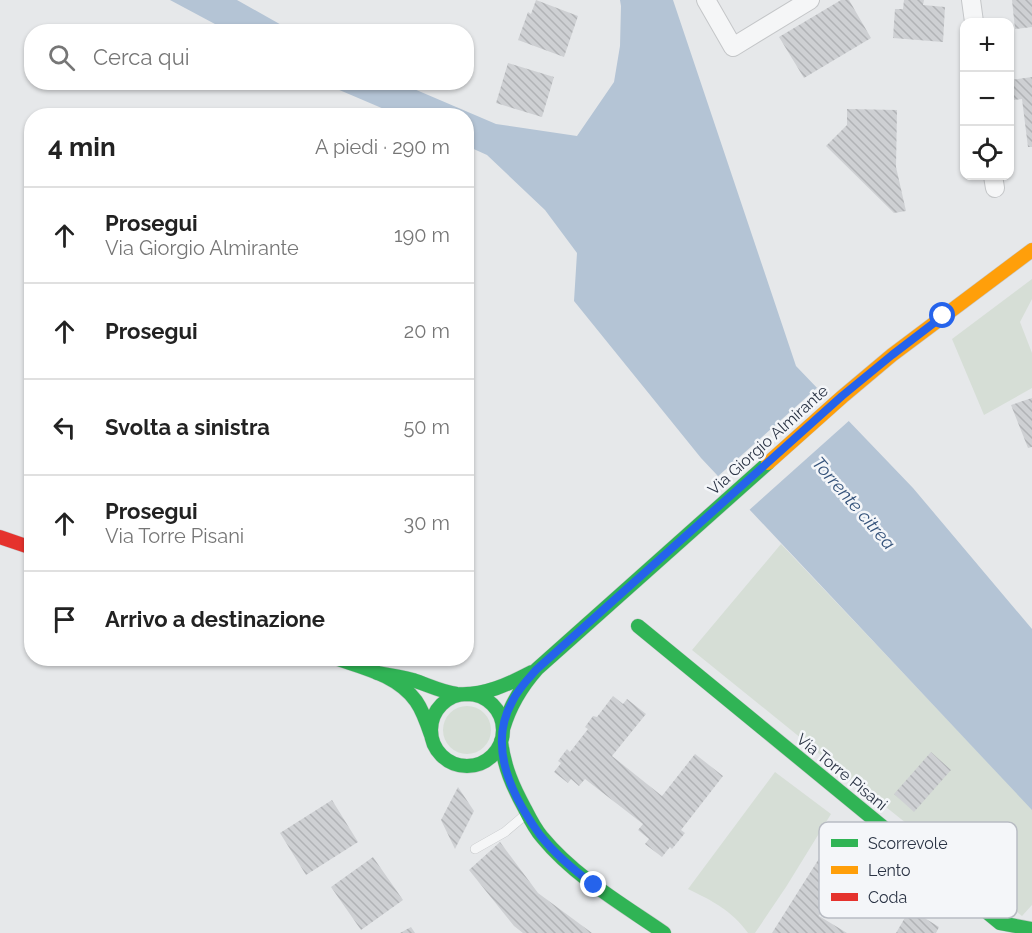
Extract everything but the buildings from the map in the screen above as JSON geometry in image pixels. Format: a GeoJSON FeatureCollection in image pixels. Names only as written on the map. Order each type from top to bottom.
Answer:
{"type":"FeatureCollection","features":[{"type":"Feature","properties":{"kind":"street"},"geometry":{"type":"LineString","coordinates":[[706,0],[733,47],[810,0]]}},
{"type":"Feature","properties":{"kind":"street"},"geometry":{"type":"LineString","coordinates":[[971,0],[973,18]]}},
{"type":"Feature","properties":{"kind":"street","name":"Via Giorgio Almirante"},"geometry":{"type":"LineString","coordinates":[[537,669],[842,396],[892,355],[1032,250]]}},
{"type":"Feature","properties":{"kind":"street"},"geometry":{"type":"LineString","coordinates":[[0,537],[24,545]]}},
{"type":"Feature","properties":{"kind":"street","name":"Via Torre Pisani"},"geometry":{"type":"LineString","coordinates":[[638,626],[871,822]]}},
{"type":"Feature","properties":{"kind":"street"},"geometry":{"type":"LineString","coordinates":[[357,666],[399,683],[423,710],[435,747],[442,756],[452,763],[484,776]]}},
{"type":"Feature","properties":{"kind":"street"},"geometry":{"type":"LineString","coordinates":[[431,735],[432,723],[437,711],[444,703],[454,697],[516,681],[537,669]]}},
{"type":"Feature","properties":{"kind":"street"},"geometry":{"type":"LineString","coordinates":[[464,766],[476,765],[487,760],[496,751],[510,704],[537,669]]}},
{"type":"Feature","properties":{"kind":"street"},"geometry":{"type":"LineString","coordinates":[[377,673],[405,678],[452,693],[476,695],[487,700],[501,718],[504,765],[514,792],[529,820]]}},
{"type":"Feature","properties":{"kind":"street"},"geometry":{"type":"LineString","coordinates":[[498,787],[553,849],[577,872],[664,933]]}},
{"type":"Feature","properties":{"kind":"street","name":"Via Torre Pisani"},"geometry":{"type":"LineString","coordinates":[[985,918],[997,928],[1032,929]]}},
{"type":"Feature","properties":{"kind":"lane"},"geometry":{"type":"LineString","coordinates":[[475,849],[529,820]]}},
{"type":"Feature","properties":{"kind":"shaded area"},"geometry":{"type":"Polygon","coordinates":[[[1032,279],[1032,299],[1020,322],[1032,353],[1032,388],[984,415],[952,339],[1032,279]]]}},
{"type":"Feature","properties":{"kind":"shaded area"},"geometry":{"type":"Polygon","coordinates":[[[781,544],[1032,809],[1032,905],[1022,916],[1017,912],[1017,822],[905,822],[876,799],[873,802],[807,743],[692,650],[781,544]]]}},
{"type":"Feature","properties":{"kind":"shaded area"},"geometry":{"type":"Polygon","coordinates":[[[467,706],[484,713],[491,730],[484,747],[467,754],[450,747],[443,730],[450,713],[467,706]]]}},
{"type":"Feature","properties":{"kind":"shaded area"},"geometry":{"type":"Polygon","coordinates":[[[775,772],[831,814],[826,822],[819,822],[819,833],[755,933],[748,933],[721,907],[688,889],[775,772]]]}},
{"type":"Feature","properties":{"kind":"water"},"geometry":{"type":"Polygon","coordinates":[[[170,0],[237,0],[280,24],[215,24],[170,0]]]}},
{"type":"Feature","properties":{"kind":"water","name":"Torrente citrea"},"geometry":{"type":"Polygon","coordinates":[[[620,0],[673,0],[796,366],[913,488],[1032,629],[1032,810],[701,458],[574,301],[577,253],[545,210],[487,155],[474,149],[474,115],[496,124],[577,136],[614,82],[620,46],[620,0]]]}},
{"type":"Feature","properties":{"kind":"water"},"geometry":{"type":"Polygon","coordinates":[[[339,90],[416,90],[459,108],[382,108],[339,90]]]}},
{"type":"Feature","properties":{"kind":"pier"},"geometry":{"type":"Polygon","coordinates":[[[819,386],[851,419],[747,512],[716,478],[819,386]]]}},
{"type":"Feature","properties":{"kind":"traffic: fast"},"geometry":{"type":"LineString","coordinates":[[503,729],[517,697],[537,669],[768,463]]}},
{"type":"Feature","properties":{"kind":"traffic: fast"},"geometry":{"type":"LineString","coordinates":[[638,626],[877,822]]}},
{"type":"Feature","properties":{"kind":"traffic: fast"},"geometry":{"type":"LineString","coordinates":[[359,666],[390,679],[408,692],[425,717],[431,735]]}},
{"type":"Feature","properties":{"kind":"traffic: fast"},"geometry":{"type":"LineString","coordinates":[[377,673],[413,680],[451,693],[467,694],[496,688],[532,672]]}},
{"type":"Feature","properties":{"kind":"traffic: fast"},"geometry":{"type":"LineString","coordinates":[[467,694],[487,700],[497,710],[503,730],[497,750],[487,760],[467,766],[447,760],[437,750],[431,730],[437,710],[447,700],[467,694]]}},
{"type":"Feature","properties":{"kind":"traffic: fast"},"geometry":{"type":"LineString","coordinates":[[501,741],[504,760],[513,785],[542,837],[584,877],[664,933]]}},
{"type":"Feature","properties":{"kind":"traffic: fast"},"geometry":{"type":"LineString","coordinates":[[994,918],[1000,923],[1032,929]]}},
{"type":"Feature","properties":{"kind":"traffic: slow"},"geometry":{"type":"LineString","coordinates":[[768,463],[892,355],[1032,250]]}},
{"type":"Feature","properties":{"kind":"traffic: jam"},"geometry":{"type":"LineString","coordinates":[[0,537],[24,545]]}},
{"type":"Feature","properties":{"kind":"route"},"geometry":{"type":"LineString","coordinates":[[594,885],[577,872],[541,836],[514,792],[504,765],[501,741],[510,704],[537,669],[842,396],[943,316]]}}]}
